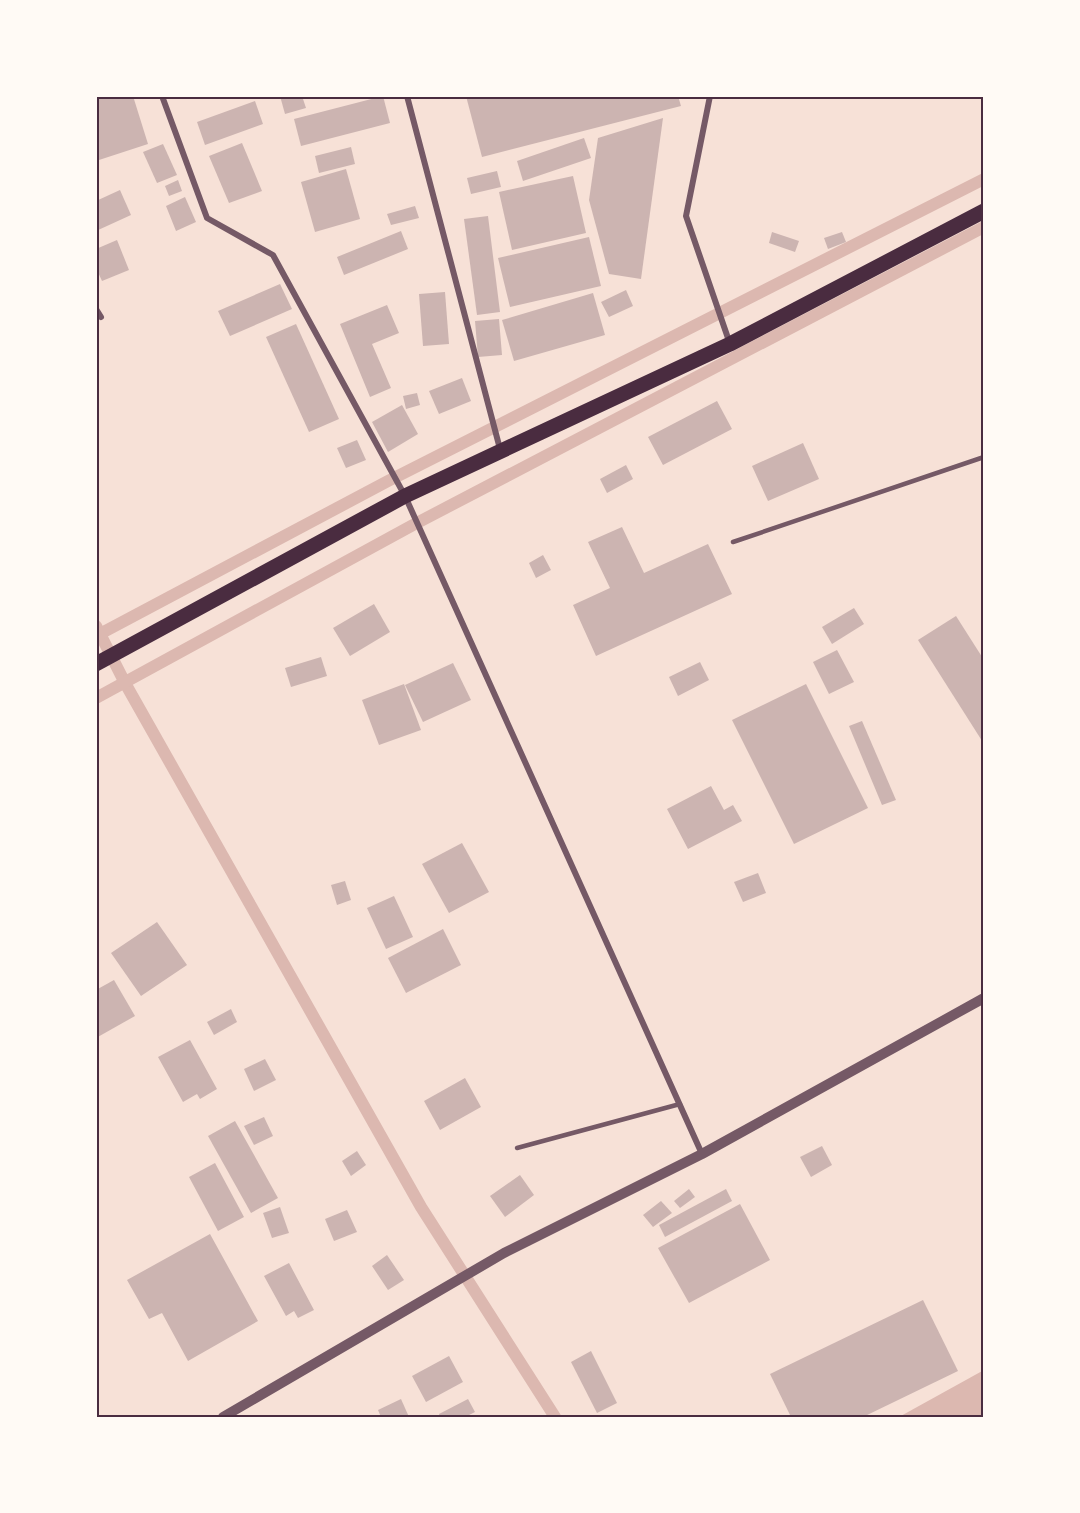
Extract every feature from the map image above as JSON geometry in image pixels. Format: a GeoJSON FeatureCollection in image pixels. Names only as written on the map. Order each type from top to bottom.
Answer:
{"type":"FeatureCollection","features":[{"type":"Feature","properties":{"kind":"main road"},"geometry":{"type":"LineString","coordinates":[[96,664],[167,623],[405,496],[730,344],[984,211]]}},
{"type":"Feature","properties":{"kind":"street"},"geometry":{"type":"LineString","coordinates":[[162,96],[207,218],[273,255],[405,496],[702,1154]]}},
{"type":"Feature","properties":{"kind":"street"},"geometry":{"type":"LineString","coordinates":[[407,96],[501,451]]}},
{"type":"Feature","properties":{"kind":"street"},"geometry":{"type":"LineString","coordinates":[[710,96],[686,216],[730,344]]}},
{"type":"Feature","properties":{"kind":"street"},"geometry":{"type":"LineString","coordinates":[[96,309],[101,317]]}},
{"type":"Feature","properties":{"kind":"street"},"geometry":{"type":"LineString","coordinates":[[223,1417],[504,1253],[702,1154],[984,998]]}},
{"type":"Feature","properties":{"kind":"lane"},"geometry":{"type":"LineString","coordinates":[[733,542],[984,457]]}},
{"type":"Feature","properties":{"kind":"lane"},"geometry":{"type":"LineString","coordinates":[[517,1148],[680,1104]]}},
{"type":"Feature","properties":{"kind":"shaded area"},"geometry":{"type":"Polygon","coordinates":[[[984,1370],[984,1417],[899,1417],[984,1370]]]}},
{"type":"Feature","properties":{"kind":"building"},"geometry":{"type":"Polygon","coordinates":[[[96,96],[133,96],[148,144],[99,160],[96,151],[96,96]]]}},
{"type":"Feature","properties":{"kind":"building"},"geometry":{"type":"Polygon","coordinates":[[[280,96],[302,96],[306,108],[285,114],[280,96]]]}},
{"type":"Feature","properties":{"kind":"building"},"geometry":{"type":"Polygon","coordinates":[[[383,96],[390,123],[301,146],[294,119],[383,96]]]}},
{"type":"Feature","properties":{"kind":"building"},"geometry":{"type":"Polygon","coordinates":[[[466,96],[678,96],[681,106],[482,157],[466,96]]]}},
{"type":"Feature","properties":{"kind":"building"},"geometry":{"type":"Polygon","coordinates":[[[255,101],[263,124],[205,145],[197,122],[255,101]]]}},
{"type":"Feature","properties":{"kind":"building"},"geometry":{"type":"Polygon","coordinates":[[[663,118],[641,279],[609,274],[589,200],[598,138],[663,118]]]}},
{"type":"Feature","properties":{"kind":"building"},"geometry":{"type":"Polygon","coordinates":[[[584,138],[591,158],[523,181],[517,161],[584,138]]]}},
{"type":"Feature","properties":{"kind":"building"},"geometry":{"type":"Polygon","coordinates":[[[242,143],[262,191],[229,203],[209,156],[242,143]]]}},
{"type":"Feature","properties":{"kind":"building"},"geometry":{"type":"Polygon","coordinates":[[[163,144],[177,175],[157,183],[143,152],[163,144]]]}},
{"type":"Feature","properties":{"kind":"building"},"geometry":{"type":"Polygon","coordinates":[[[351,147],[355,164],[319,173],[315,156],[351,147]]]}},
{"type":"Feature","properties":{"kind":"building"},"geometry":{"type":"Polygon","coordinates":[[[346,169],[360,219],[315,232],[301,182],[346,169]]]}},
{"type":"Feature","properties":{"kind":"building"},"geometry":{"type":"Polygon","coordinates":[[[497,171],[501,187],[471,194],[467,178],[497,171]]]}},
{"type":"Feature","properties":{"kind":"building"},"geometry":{"type":"Polygon","coordinates":[[[573,176],[586,233],[512,250],[499,192],[573,176]]]}},
{"type":"Feature","properties":{"kind":"building"},"geometry":{"type":"Polygon","coordinates":[[[178,180],[182,191],[169,196],[165,186],[178,180]]]}},
{"type":"Feature","properties":{"kind":"building"},"geometry":{"type":"Polygon","coordinates":[[[120,190],[131,215],[96,231],[96,201],[120,190]]]}},
{"type":"Feature","properties":{"kind":"building"},"geometry":{"type":"Polygon","coordinates":[[[185,197],[196,222],[176,231],[166,206],[185,197]]]}},
{"type":"Feature","properties":{"kind":"building"},"geometry":{"type":"Polygon","coordinates":[[[415,206],[419,218],[391,225],[387,214],[415,206]]]}},
{"type":"Feature","properties":{"kind":"building"},"geometry":{"type":"Polygon","coordinates":[[[488,216],[500,312],[477,315],[464,219],[488,216]]]}},
{"type":"Feature","properties":{"kind":"building"},"geometry":{"type":"Polygon","coordinates":[[[401,231],[408,249],[344,275],[337,257],[401,231]]]}},
{"type":"Feature","properties":{"kind":"building"},"geometry":{"type":"Polygon","coordinates":[[[772,232],[799,241],[795,252],[769,243],[772,232]]]}},
{"type":"Feature","properties":{"kind":"building"},"geometry":{"type":"Polygon","coordinates":[[[842,232],[846,242],[828,249],[824,238],[842,232]]]}},
{"type":"Feature","properties":{"kind":"building"},"geometry":{"type":"Polygon","coordinates":[[[589,237],[601,286],[510,307],[498,258],[589,237]]]}},
{"type":"Feature","properties":{"kind":"building"},"geometry":{"type":"Polygon","coordinates":[[[117,240],[129,270],[102,281],[96,268],[96,249],[117,240]]]}},
{"type":"Feature","properties":{"kind":"building"},"geometry":{"type":"Polygon","coordinates":[[[280,284],[292,309],[230,336],[218,311],[280,284]]]}},
{"type":"Feature","properties":{"kind":"building"},"geometry":{"type":"Polygon","coordinates":[[[626,290],[633,306],[609,317],[601,302],[626,290]]]}},
{"type":"Feature","properties":{"kind":"building"},"geometry":{"type":"Polygon","coordinates":[[[445,292],[449,344],[423,346],[419,294],[445,292]]]}},
{"type":"Feature","properties":{"kind":"building"},"geometry":{"type":"Polygon","coordinates":[[[593,293],[605,335],[514,361],[502,320],[593,293]]]}},
{"type":"Feature","properties":{"kind":"building"},"geometry":{"type":"Polygon","coordinates":[[[387,305],[399,333],[372,344],[391,388],[370,397],[340,324],[387,305]]]}},
{"type":"Feature","properties":{"kind":"building"},"geometry":{"type":"Polygon","coordinates":[[[499,319],[502,355],[478,357],[475,321],[499,319]]]}},
{"type":"Feature","properties":{"kind":"building"},"geometry":{"type":"Polygon","coordinates":[[[296,324],[339,419],[309,432],[266,337],[296,324]]]}},
{"type":"Feature","properties":{"kind":"building"},"geometry":{"type":"Polygon","coordinates":[[[462,378],[471,401],[439,414],[429,391],[462,378]]]}},
{"type":"Feature","properties":{"kind":"building"},"geometry":{"type":"Polygon","coordinates":[[[417,393],[420,405],[406,409],[403,396],[417,393]]]}},
{"type":"Feature","properties":{"kind":"building"},"geometry":{"type":"Polygon","coordinates":[[[717,401],[732,429],[663,465],[648,437],[717,401]]]}},
{"type":"Feature","properties":{"kind":"building"},"geometry":{"type":"Polygon","coordinates":[[[402,405],[418,434],[388,452],[372,422],[402,405]]]}},
{"type":"Feature","properties":{"kind":"building"},"geometry":{"type":"Polygon","coordinates":[[[357,440],[366,460],[346,468],[337,448],[357,440]]]}},
{"type":"Feature","properties":{"kind":"building"},"geometry":{"type":"Polygon","coordinates":[[[803,443],[819,479],[768,501],[752,466],[803,443]]]}},
{"type":"Feature","properties":{"kind":"building"},"geometry":{"type":"Polygon","coordinates":[[[626,465],[633,479],[607,493],[600,479],[626,465]]]}},
{"type":"Feature","properties":{"kind":"building"},"geometry":{"type":"Polygon","coordinates":[[[622,527],[644,573],[708,544],[732,594],[596,656],[573,605],[610,588],[588,542],[622,527]]]}},
{"type":"Feature","properties":{"kind":"building"},"geometry":{"type":"Polygon","coordinates":[[[543,555],[551,570],[536,578],[529,563],[543,555]]]}},
{"type":"Feature","properties":{"kind":"building"},"geometry":{"type":"Polygon","coordinates":[[[374,604],[390,632],[350,656],[333,628],[374,604]]]}},
{"type":"Feature","properties":{"kind":"building"},"geometry":{"type":"Polygon","coordinates":[[[854,608],[864,624],[832,644],[822,627],[854,608]]]}},
{"type":"Feature","properties":{"kind":"building"},"geometry":{"type":"Polygon","coordinates":[[[956,616],[984,660],[984,744],[918,640],[956,616]]]}},
{"type":"Feature","properties":{"kind":"building"},"geometry":{"type":"Polygon","coordinates":[[[837,650],[854,682],[829,694],[813,662],[837,650]]]}},
{"type":"Feature","properties":{"kind":"building"},"geometry":{"type":"Polygon","coordinates":[[[321,657],[327,676],[291,687],[285,668],[321,657]]]}},
{"type":"Feature","properties":{"kind":"building"},"geometry":{"type":"Polygon","coordinates":[[[700,662],[709,680],[678,696],[669,677],[700,662]]]}},
{"type":"Feature","properties":{"kind":"building"},"geometry":{"type":"Polygon","coordinates":[[[453,663],[471,700],[423,722],[405,685],[453,663]]]}},
{"type":"Feature","properties":{"kind":"building"},"geometry":{"type":"Polygon","coordinates":[[[404,684],[421,730],[379,745],[362,700],[404,684]]]}},
{"type":"Feature","properties":{"kind":"building"},"geometry":{"type":"Polygon","coordinates":[[[806,684],[868,808],[794,844],[732,720],[806,684]]]}},
{"type":"Feature","properties":{"kind":"building"},"geometry":{"type":"Polygon","coordinates":[[[862,721],[896,800],[882,805],[849,726],[862,721]]]}},
{"type":"Feature","properties":{"kind":"building"},"geometry":{"type":"Polygon","coordinates":[[[711,786],[724,810],[733,805],[742,821],[688,849],[667,809],[711,786]]]}},
{"type":"Feature","properties":{"kind":"building"},"geometry":{"type":"Polygon","coordinates":[[[462,843],[489,892],[449,913],[422,864],[462,843]]]}},
{"type":"Feature","properties":{"kind":"building"},"geometry":{"type":"Polygon","coordinates":[[[758,873],[766,893],[743,902],[734,882],[758,873]]]}},
{"type":"Feature","properties":{"kind":"building"},"geometry":{"type":"Polygon","coordinates":[[[345,881],[351,900],[337,905],[331,885],[345,881]]]}},
{"type":"Feature","properties":{"kind":"building"},"geometry":{"type":"Polygon","coordinates":[[[394,896],[413,937],[386,949],[367,908],[394,896]]]}},
{"type":"Feature","properties":{"kind":"building"},"geometry":{"type":"Polygon","coordinates":[[[157,922],[187,965],[141,996],[111,953],[157,922]]]}},
{"type":"Feature","properties":{"kind":"building"},"geometry":{"type":"Polygon","coordinates":[[[443,929],[461,965],[406,993],[388,958],[443,929]]]}},
{"type":"Feature","properties":{"kind":"building"},"geometry":{"type":"Polygon","coordinates":[[[114,980],[135,1016],[96,1038],[96,990],[114,980]]]}},
{"type":"Feature","properties":{"kind":"building"},"geometry":{"type":"Polygon","coordinates":[[[231,1009],[237,1022],[214,1035],[207,1022],[231,1009]]]}},
{"type":"Feature","properties":{"kind":"building"},"geometry":{"type":"Polygon","coordinates":[[[190,1040],[217,1089],[200,1099],[197,1094],[183,1102],[158,1057],[190,1040]]]}},
{"type":"Feature","properties":{"kind":"building"},"geometry":{"type":"Polygon","coordinates":[[[265,1059],[276,1080],[254,1091],[244,1069],[265,1059]]]}},
{"type":"Feature","properties":{"kind":"building"},"geometry":{"type":"Polygon","coordinates":[[[465,1078],[481,1107],[440,1130],[424,1101],[465,1078]]]}},
{"type":"Feature","properties":{"kind":"building"},"geometry":{"type":"Polygon","coordinates":[[[264,1117],[273,1136],[254,1145],[244,1126],[264,1117]]]}},
{"type":"Feature","properties":{"kind":"building"},"geometry":{"type":"Polygon","coordinates":[[[235,1121],[278,1198],[251,1213],[208,1136],[235,1121]]]}},
{"type":"Feature","properties":{"kind":"building"},"geometry":{"type":"Polygon","coordinates":[[[822,1146],[832,1165],[811,1177],[800,1157],[822,1146]]]}},
{"type":"Feature","properties":{"kind":"building"},"geometry":{"type":"Polygon","coordinates":[[[357,1151],[366,1165],[351,1176],[342,1161],[357,1151]]]}},
{"type":"Feature","properties":{"kind":"building"},"geometry":{"type":"Polygon","coordinates":[[[215,1163],[244,1217],[218,1231],[189,1177],[215,1163]]]}},
{"type":"Feature","properties":{"kind":"building"},"geometry":{"type":"Polygon","coordinates":[[[520,1175],[534,1195],[505,1217],[490,1196],[520,1175]]]}},
{"type":"Feature","properties":{"kind":"building"},"geometry":{"type":"Polygon","coordinates":[[[689,1189],[695,1197],[680,1208],[674,1201],[689,1189]]]}},
{"type":"Feature","properties":{"kind":"building"},"geometry":{"type":"Polygon","coordinates":[[[726,1189],[732,1201],[665,1237],[659,1225],[726,1189]]]}},
{"type":"Feature","properties":{"kind":"building"},"geometry":{"type":"Polygon","coordinates":[[[661,1201],[672,1213],[653,1227],[643,1215],[661,1201]]]}},
{"type":"Feature","properties":{"kind":"building"},"geometry":{"type":"Polygon","coordinates":[[[740,1204],[770,1260],[689,1303],[658,1248],[740,1204]]]}},
{"type":"Feature","properties":{"kind":"building"},"geometry":{"type":"Polygon","coordinates":[[[280,1207],[289,1233],[272,1238],[263,1213],[280,1207]]]}},
{"type":"Feature","properties":{"kind":"building"},"geometry":{"type":"Polygon","coordinates":[[[347,1210],[357,1232],[334,1241],[325,1219],[347,1210]]]}},
{"type":"Feature","properties":{"kind":"building"},"geometry":{"type":"Polygon","coordinates":[[[210,1234],[258,1321],[188,1361],[162,1313],[149,1319],[127,1280],[210,1234]]]}},
{"type":"Feature","properties":{"kind":"building"},"geometry":{"type":"Polygon","coordinates":[[[387,1255],[404,1280],[388,1290],[372,1266],[387,1255]]]}},
{"type":"Feature","properties":{"kind":"building"},"geometry":{"type":"Polygon","coordinates":[[[289,1263],[314,1310],[298,1318],[294,1311],[286,1316],[264,1276],[289,1263]]]}},
{"type":"Feature","properties":{"kind":"building"},"geometry":{"type":"Polygon","coordinates":[[[923,1300],[958,1371],[863,1417],[791,1417],[770,1374],[923,1300]]]}},
{"type":"Feature","properties":{"kind":"building"},"geometry":{"type":"Polygon","coordinates":[[[591,1351],[617,1403],[597,1413],[571,1362],[591,1351]]]}},
{"type":"Feature","properties":{"kind":"building"},"geometry":{"type":"Polygon","coordinates":[[[449,1356],[463,1382],[426,1402],[412,1376],[449,1356]]]}},
{"type":"Feature","properties":{"kind":"building"},"geometry":{"type":"Polygon","coordinates":[[[401,1399],[409,1417],[381,1417],[378,1410],[401,1399]]]}},
{"type":"Feature","properties":{"kind":"building"},"geometry":{"type":"Polygon","coordinates":[[[468,1399],[475,1412],[465,1417],[440,1417],[439,1414],[468,1399]]]}},
{"type":"Feature","properties":{"kind":"waterway"},"geometry":{"type":"LineString","coordinates":[[96,636],[388,481],[984,179]]}},
{"type":"Feature","properties":{"kind":"waterway"},"geometry":{"type":"LineString","coordinates":[[96,698],[413,525],[984,227]]}},
{"type":"Feature","properties":{"kind":"waterway"},"geometry":{"type":"LineString","coordinates":[[96,626],[125,683],[421,1207],[555,1417]]}}]}
